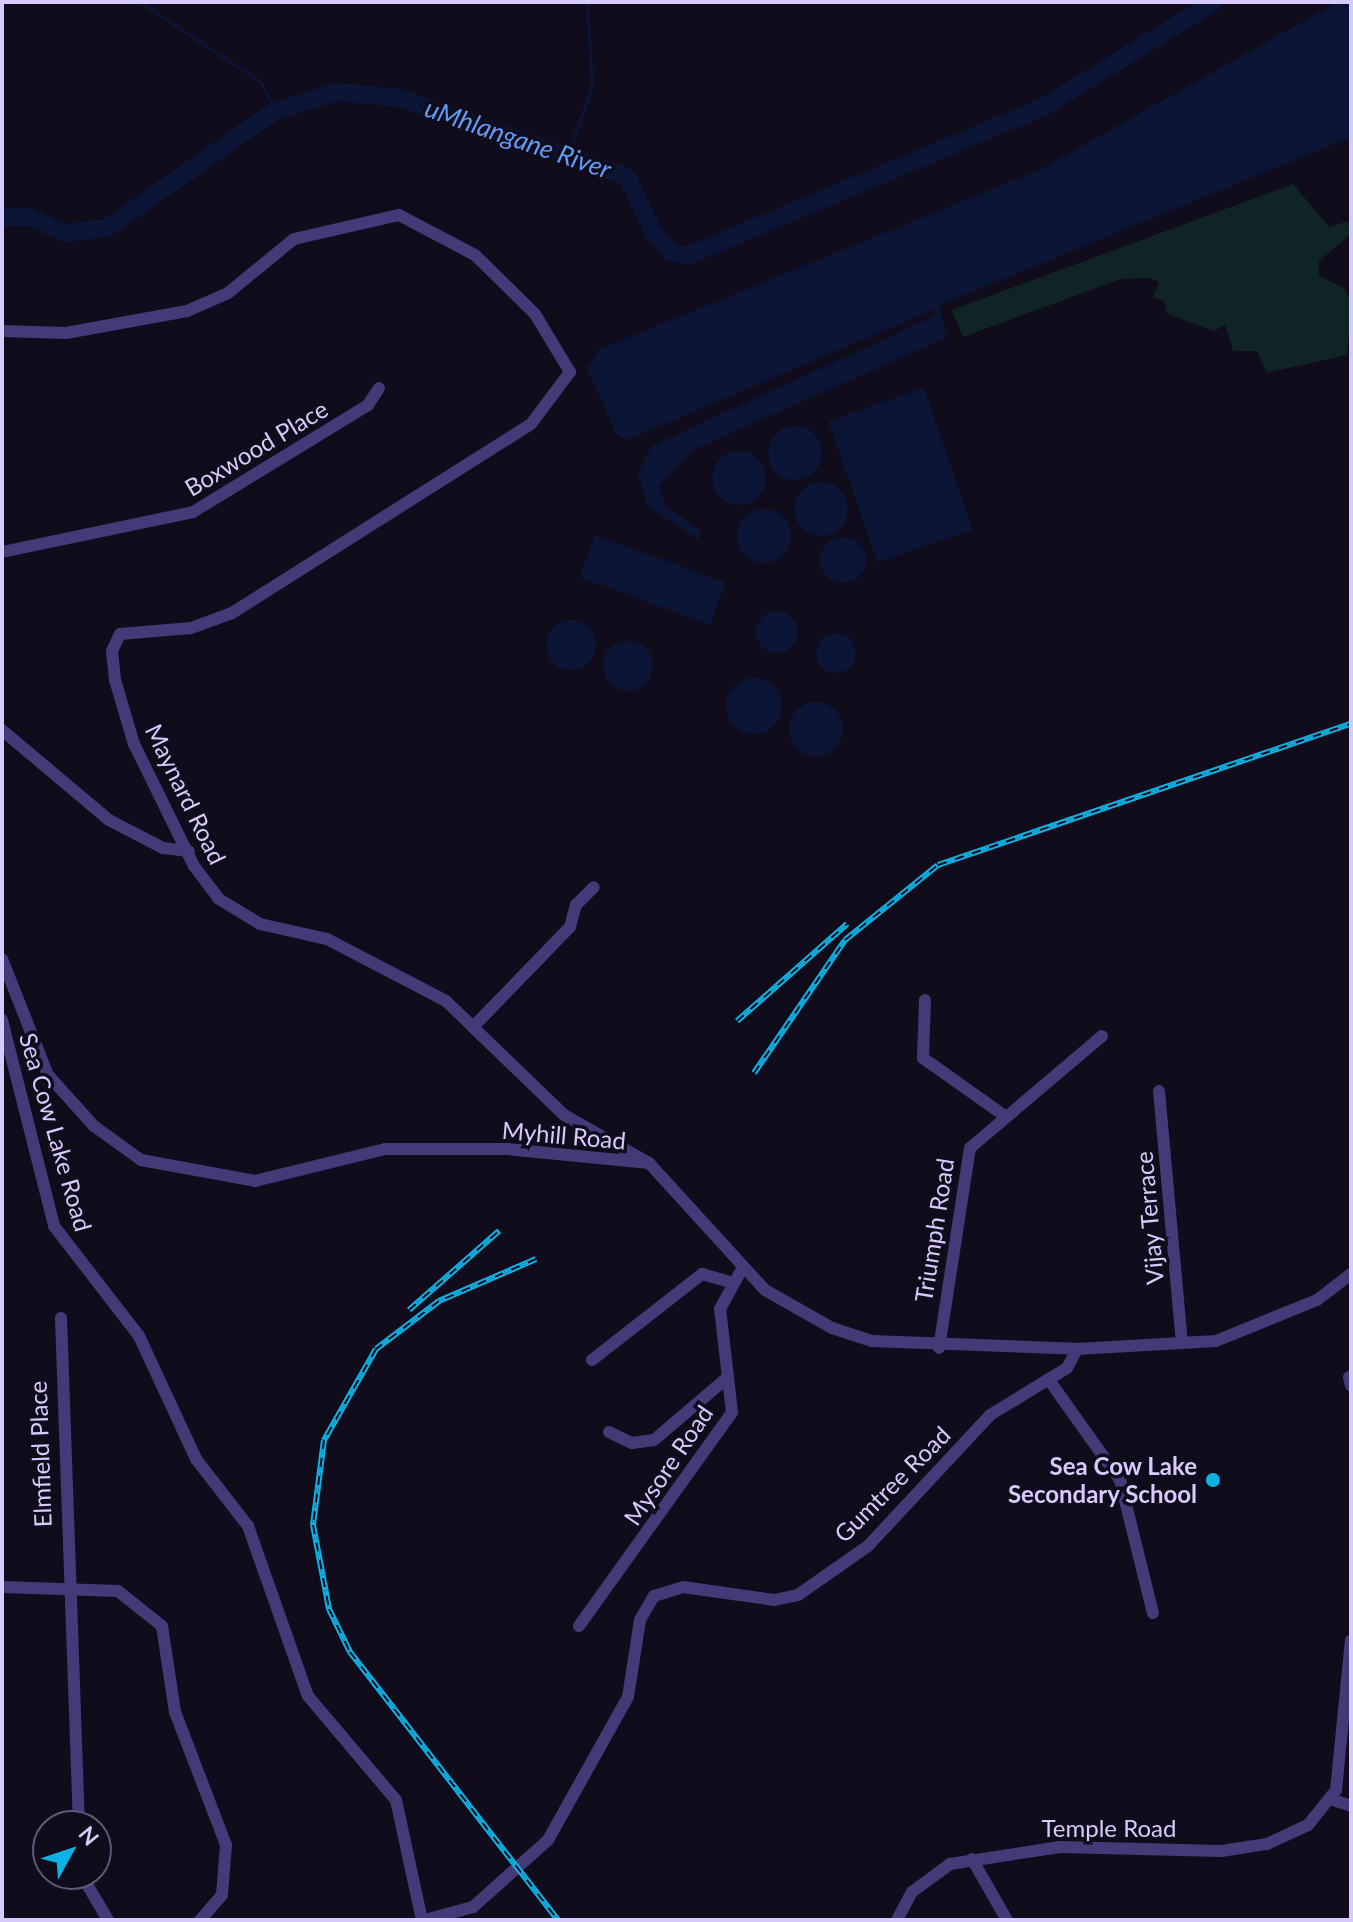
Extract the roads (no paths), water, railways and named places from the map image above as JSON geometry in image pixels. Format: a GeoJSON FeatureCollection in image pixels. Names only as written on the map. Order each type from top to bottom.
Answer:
{"type":"FeatureCollection","features":[{"type":"Feature","properties":{"kind":"street","name":"Maynard Road"},"geometry":{"type":"LineString","coordinates":[[2,331],[66,333],[187,311],[228,293],[294,239],[399,215],[444,234],[499,275],[543,324],[570,372],[531,424],[253,601],[200,626],[136,628],[116,639],[115,680],[134,744],[205,883],[241,915],[327,939],[391,969],[474,1026],[564,1115],[649,1163]]}},
{"type":"Feature","properties":{"kind":"street","name":"Boxwood Place"},"geometry":{"type":"LineString","coordinates":[[2,552],[193,512],[368,405],[379,388]]}},
{"type":"Feature","properties":{"kind":"street"},"geometry":{"type":"LineString","coordinates":[[2,730],[109,820],[163,848],[189,851]]}},
{"type":"Feature","properties":{"kind":"street"},"geometry":{"type":"LineString","coordinates":[[474,1026],[570,927],[576,905],[594,887]]}},
{"type":"Feature","properties":{"kind":"street","name":"Myhill Road"},"geometry":{"type":"LineString","coordinates":[[2,959],[57,1087],[115,1144],[168,1170],[255,1181],[385,1149],[507,1149],[649,1163],[742,1269],[780,1301],[832,1328],[939,1348],[1077,1349]]}},
{"type":"Feature","properties":{"kind":"street"},"geometry":{"type":"LineString","coordinates":[[925,1000],[923,1058],[1005,1116]]}},
{"type":"Feature","properties":{"kind":"street","name":"Sea Cow Lake Road"},"geometry":{"type":"LineString","coordinates":[[2,1020],[54,1226],[139,1336],[196,1459],[248,1526],[308,1696],[396,1800],[424,1920]]}},
{"type":"Feature","properties":{"kind":"street","name":"Triumph Road"},"geometry":{"type":"LineString","coordinates":[[939,1348],[967,1155],[1005,1116],[1102,1036]]}},
{"type":"Feature","properties":{"kind":"street","name":"Vijay Terrace"},"geometry":{"type":"LineString","coordinates":[[1159,1091],[1182,1342]]}},
{"type":"Feature","properties":{"kind":"street","name":"Mysore Road"},"geometry":{"type":"LineString","coordinates":[[579,1626],[730,1417],[720,1309],[730,1282],[742,1269]]}},
{"type":"Feature","properties":{"kind":"street"},"geometry":{"type":"LineString","coordinates":[[592,1360],[618,1347],[702,1274],[730,1282]]}},
{"type":"Feature","properties":{"kind":"street"},"geometry":{"type":"LineString","coordinates":[[1077,1349],[1230,1337],[1317,1300],[1351,1274]]}},
{"type":"Feature","properties":{"kind":"street","name":"Elmfield Place"},"geometry":{"type":"LineString","coordinates":[[61,1318],[68,1590],[78,1810]]}},
{"type":"Feature","properties":{"kind":"street","name":"Gumtree Road"},"geometry":{"type":"LineString","coordinates":[[424,1920],[473,1907],[548,1840],[628,1697],[640,1620],[654,1596],[683,1587],[774,1600],[798,1595],[868,1546],[990,1415],[1072,1364],[1077,1349]]}},
{"type":"Feature","properties":{"kind":"street"},"geometry":{"type":"LineString","coordinates":[[609,1432],[632,1443],[654,1440],[728,1377]]}},
{"type":"Feature","properties":{"kind":"street"},"geometry":{"type":"LineString","coordinates":[[1049,1380],[1120,1480],[1153,1613]]}},
{"type":"Feature","properties":{"kind":"street"},"geometry":{"type":"LineString","coordinates":[[2,1587],[118,1591],[162,1626],[175,1712],[226,1845],[222,1895],[200,1920]]}},
{"type":"Feature","properties":{"kind":"street"},"geometry":{"type":"LineString","coordinates":[[2,1596],[40,1590]]}},
{"type":"Feature","properties":{"kind":"street"},"geometry":{"type":"LineString","coordinates":[[1351,1641],[1333,1800],[1351,1806]]}},
{"type":"Feature","properties":{"kind":"street","name":"Temple Road"},"geometry":{"type":"LineString","coordinates":[[897,1920],[925,1877],[972,1859],[1060,1847],[1246,1848],[1308,1825],[1333,1800]]}},
{"type":"Feature","properties":{"kind":"street"},"geometry":{"type":"LineString","coordinates":[[972,1859],[1007,1920]]}},
{"type":"Feature","properties":{"kind":"street"},"geometry":{"type":"LineString","coordinates":[[90,1890],[108,1920]]}},
{"type":"Feature","properties":{"kind":"water"},"geometry":{"type":"Polygon","coordinates":[[[1338,2],[1351,2],[1351,137],[940,305],[946,338],[693,450],[659,486],[665,505],[700,531],[699,540],[647,506],[638,473],[652,446],[935,316],[935,309],[627,440],[616,434],[587,368],[598,350],[1041,169],[1338,2]]]}},
{"type":"Feature","properties":{"kind":"water"},"geometry":{"type":"Polygon","coordinates":[[[924,388],[973,530],[877,563],[829,421],[924,388]]]}},
{"type":"Feature","properties":{"kind":"water"},"geometry":{"type":"Polygon","coordinates":[[[795,426],[814,434],[822,453],[814,472],[795,480],[776,472],[768,453],[776,434],[795,426]]]}},
{"type":"Feature","properties":{"kind":"water"},"geometry":{"type":"Polygon","coordinates":[[[739,451],[758,459],[766,478],[758,497],[739,505],[720,497],[712,478],[720,459],[739,451]]]}},
{"type":"Feature","properties":{"kind":"water"},"geometry":{"type":"Polygon","coordinates":[[[821,482],[840,490],[848,509],[840,528],[821,536],[802,528],[794,509],[802,490],[821,482]]]}},
{"type":"Feature","properties":{"kind":"water"},"geometry":{"type":"Polygon","coordinates":[[[764,509],[783,517],[791,536],[783,555],[764,563],[745,555],[737,536],[745,517],[764,509]]]}},
{"type":"Feature","properties":{"kind":"water"},"geometry":{"type":"Polygon","coordinates":[[[595,535],[726,583],[710,625],[580,577],[595,535]]]}},
{"type":"Feature","properties":{"kind":"water"},"geometry":{"type":"Polygon","coordinates":[[[843,537],[860,543],[866,560],[860,577],[843,583],[826,577],[820,560],[826,543],[843,537]]]}},
{"type":"Feature","properties":{"kind":"water"},"geometry":{"type":"Polygon","coordinates":[[[777,611],[792,617],[798,632],[792,647],[777,653],[762,647],[756,632],[762,617],[777,611]]]}},
{"type":"Feature","properties":{"kind":"water"},"geometry":{"type":"Polygon","coordinates":[[[571,620],[589,627],[596,645],[589,663],[571,670],[553,663],[546,645],[553,627],[571,620]]]}},
{"type":"Feature","properties":{"kind":"water"},"geometry":{"type":"Polygon","coordinates":[[[836,633],[850,639],[856,653],[850,667],[836,673],[822,667],[816,653],[822,639],[836,633]]]}},
{"type":"Feature","properties":{"kind":"water"},"geometry":{"type":"Polygon","coordinates":[[[628,641],[646,648],[653,666],[646,684],[628,691],[610,684],[603,666],[610,648],[628,641]]]}},
{"type":"Feature","properties":{"kind":"water"},"geometry":{"type":"Polygon","coordinates":[[[754,678],[773,687],[782,706],[773,725],[754,734],[735,725],[726,706],[735,687],[754,678]]]}},
{"type":"Feature","properties":{"kind":"water"},"geometry":{"type":"Polygon","coordinates":[[[816,702],[835,710],[843,729],[835,748],[816,756],[797,748],[789,729],[797,710],[816,702]]]}},
{"type":"Feature","properties":{"kind":"waterway"},"geometry":{"type":"LineString","coordinates":[[140,2],[261,82],[275,111]]}},
{"type":"Feature","properties":{"kind":"waterway"},"geometry":{"type":"LineString","coordinates":[[567,157],[592,86],[587,2]]}},
{"type":"Feature","properties":{"kind":"waterway","name":"uMhlangane River"},"geometry":{"type":"LineString","coordinates":[[2,218],[30,217],[65,233],[107,228],[275,111],[338,92],[399,98],[627,177],[654,233],[671,252],[687,256],[1045,106],[1214,2]]}},
{"type":"Feature","properties":{"kind":"railway"},"geometry":{"type":"LineString","coordinates":[[754,1073],[845,940],[938,865],[1351,724]]}},
{"type":"Feature","properties":{"kind":"railway"},"geometry":{"type":"LineString","coordinates":[[737,1021],[847,924]]}},
{"type":"Feature","properties":{"kind":"railway"},"geometry":{"type":"LineString","coordinates":[[409,1310],[499,1231]]}},
{"type":"Feature","properties":{"kind":"railway"},"geometry":{"type":"LineString","coordinates":[[536,1259],[439,1301],[376,1349],[324,1440],[313,1525],[329,1609],[350,1652],[558,1920]]}},
{"type":"Feature","properties":{"kind":"place","name":"Sea Cow Lake Secondary School"},"geometry":{"type":"Point","coordinates":[1213,1480]}}]}
